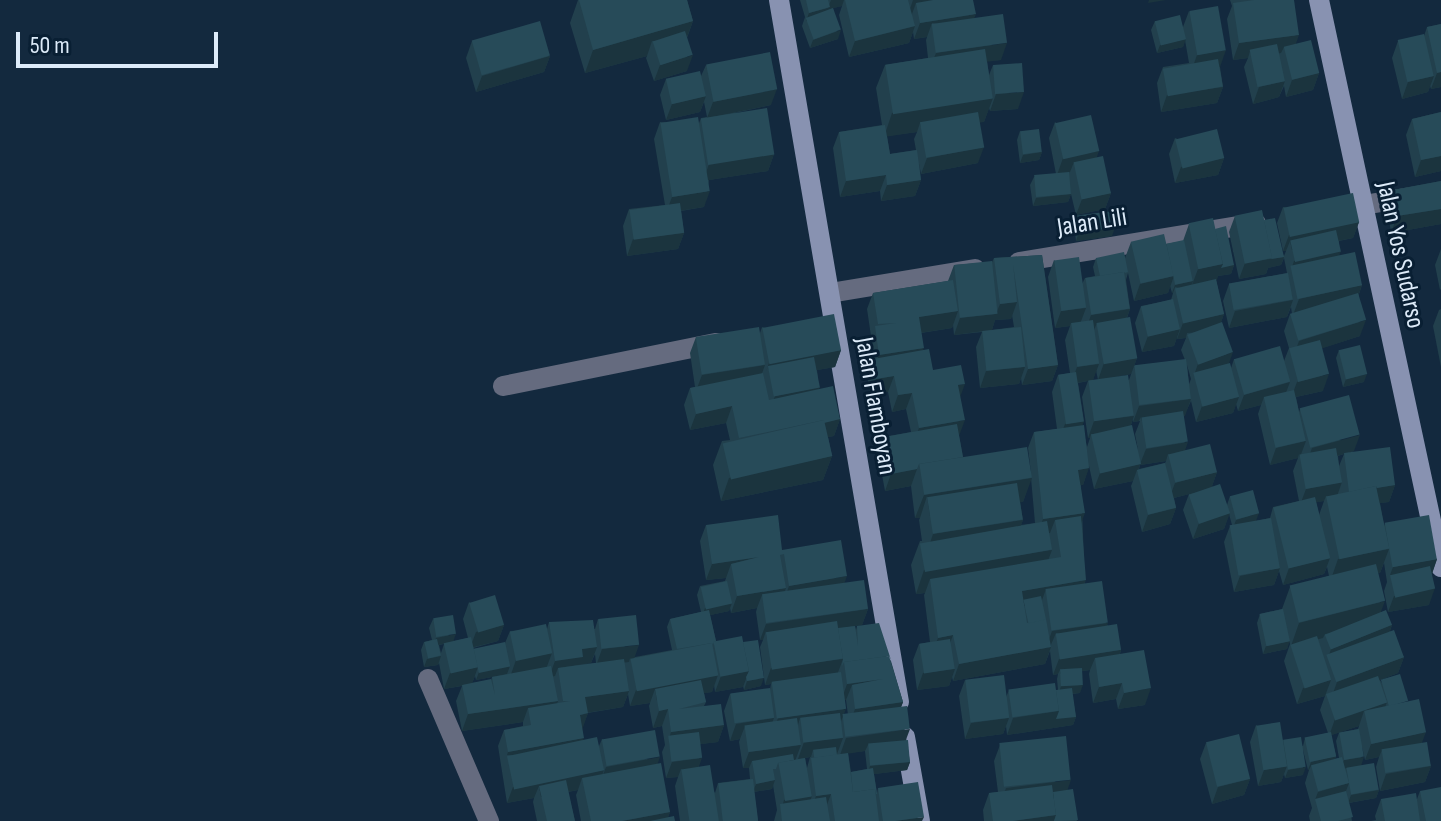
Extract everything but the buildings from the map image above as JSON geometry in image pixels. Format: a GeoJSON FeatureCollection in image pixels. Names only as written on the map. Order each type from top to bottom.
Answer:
{"type":"FeatureCollection","features":[{"type":"Feature","properties":{"kind":"street","name":"Jalan Flamboyan"},"geometry":{"type":"LineString","coordinates":[[779,0],[830,293],[827,321],[920,821]]}},
{"type":"Feature","properties":{"kind":"street","name":"Jalan Yos Sudarso"},"geometry":{"type":"LineString","coordinates":[[1319,0],[1441,567]]}},
{"type":"Feature","properties":{"kind":"street"},"geometry":{"type":"LineString","coordinates":[[1331,210],[1441,192]]}},
{"type":"Feature","properties":{"kind":"street","name":"Jalan Lili"},"geometry":{"type":"LineString","coordinates":[[830,293],[1284,218]]}},
{"type":"Feature","properties":{"kind":"street"},"geometry":{"type":"LineString","coordinates":[[503,386],[744,338]]}},
{"type":"Feature","properties":{"kind":"street"},"geometry":{"type":"LineString","coordinates":[[428,679],[489,821]]}}]}
